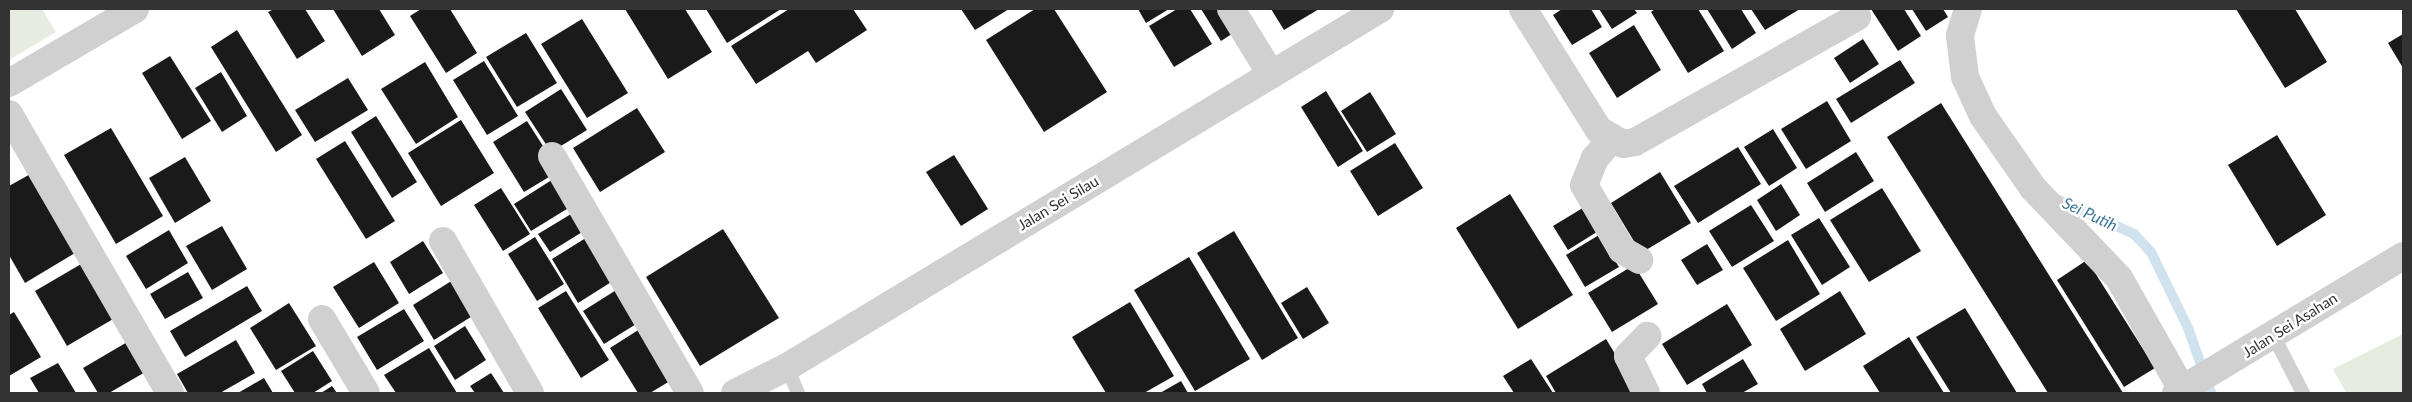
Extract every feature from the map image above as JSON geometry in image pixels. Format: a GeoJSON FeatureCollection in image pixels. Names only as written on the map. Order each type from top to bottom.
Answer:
{"type":"FeatureCollection","features":[{"type":"Feature","properties":{"kind":"street"},"geometry":{"type":"LineString","coordinates":[[9,83],[135,9]]}},
{"type":"Feature","properties":{"kind":"street"},"geometry":{"type":"LineString","coordinates":[[1232,9],[1271,74]]}},
{"type":"Feature","properties":{"kind":"street","name":"Jalan Sei Silau"},"geometry":{"type":"LineString","coordinates":[[735,393],[787,367],[1380,9]]}},
{"type":"Feature","properties":{"kind":"street"},"geometry":{"type":"LineString","coordinates":[[1524,9],[1599,130],[1610,141],[1635,142],[1857,17]]}},
{"type":"Feature","properties":{"kind":"street"},"geometry":{"type":"LineString","coordinates":[[1968,9],[1960,36],[1965,77],[1983,116],[2034,188],[2119,278],[2185,389]]}},
{"type":"Feature","properties":{"kind":"street"},"geometry":{"type":"LineString","coordinates":[[9,114],[170,393]]}},
{"type":"Feature","properties":{"kind":"street"},"geometry":{"type":"LineString","coordinates":[[1610,141],[1595,158],[1584,184],[1622,250],[1639,260]]}},
{"type":"Feature","properties":{"kind":"street"},"geometry":{"type":"LineString","coordinates":[[552,156],[690,393]]}},
{"type":"Feature","properties":{"kind":"street"},"geometry":{"type":"LineString","coordinates":[[443,241],[530,393]]}},
{"type":"Feature","properties":{"kind":"street","name":"Jalan Sei Asahan"},"geometry":{"type":"LineString","coordinates":[[2185,389],[2403,256]]}},
{"type":"Feature","properties":{"kind":"street"},"geometry":{"type":"LineString","coordinates":[[322,319],[366,393]]}},
{"type":"Feature","properties":{"kind":"street"},"geometry":{"type":"LineString","coordinates":[[1646,393],[1628,356],[1647,336]]}},
{"type":"Feature","properties":{"kind":"lane"},"geometry":{"type":"LineString","coordinates":[[2273,335],[2303,393]]}},
{"type":"Feature","properties":{"kind":"lane"},"geometry":{"type":"LineString","coordinates":[[787,367],[798,393]]}},
{"type":"Feature","properties":{"kind":"shaded area"},"geometry":{"type":"Polygon","coordinates":[[[9,9],[42,9],[56,32],[9,60],[9,9]]]}},
{"type":"Feature","properties":{"kind":"shaded area"},"geometry":{"type":"Polygon","coordinates":[[[2403,334],[2403,393],[2346,393],[2333,369],[2403,334]]]}},
{"type":"Feature","properties":{"kind":"building"},"geometry":{"type":"Polygon","coordinates":[[[274,9],[305,9],[325,41],[297,59],[268,12],[274,9]]]}},
{"type":"Feature","properties":{"kind":"building"},"geometry":{"type":"Polygon","coordinates":[[[333,9],[379,9],[395,35],[362,56],[333,9]]]}},
{"type":"Feature","properties":{"kind":"building"},"geometry":{"type":"Polygon","coordinates":[[[421,9],[450,9],[477,53],[446,73],[410,16],[421,9]]]}},
{"type":"Feature","properties":{"kind":"building"},"geometry":{"type":"Polygon","coordinates":[[[625,9],[685,9],[712,52],[668,79],[625,9]]]}},
{"type":"Feature","properties":{"kind":"building"},"geometry":{"type":"Polygon","coordinates":[[[706,9],[781,9],[727,43],[706,9]]]}},
{"type":"Feature","properties":{"kind":"building"},"geometry":{"type":"Polygon","coordinates":[[[789,9],[853,9],[867,30],[816,63],[808,51],[756,84],[731,46],[789,9]]]}},
{"type":"Feature","properties":{"kind":"building"},"geometry":{"type":"Polygon","coordinates":[[[961,9],[1009,9],[975,30],[961,9]]]}},
{"type":"Feature","properties":{"kind":"building"},"geometry":{"type":"Polygon","coordinates":[[[1035,9],[1054,9],[1107,92],[1044,132],[986,40],[1035,9]]]}},
{"type":"Feature","properties":{"kind":"building"},"geometry":{"type":"Polygon","coordinates":[[[1138,9],[1169,9],[1146,23],[1138,9]]]}},
{"type":"Feature","properties":{"kind":"building"},"geometry":{"type":"Polygon","coordinates":[[[1177,9],[1190,9],[1212,44],[1174,67],[1149,26],[1177,9]]]}},
{"type":"Feature","properties":{"kind":"building"},"geometry":{"type":"Polygon","coordinates":[[[1201,9],[1228,9],[1241,28],[1221,41],[1201,9]]]}},
{"type":"Feature","properties":{"kind":"building"},"geometry":{"type":"Polygon","coordinates":[[[1271,9],[1319,9],[1284,30],[1271,9]]]}},
{"type":"Feature","properties":{"kind":"building"},"geometry":{"type":"Polygon","coordinates":[[[1562,9],[1591,9],[1602,27],[1572,45],[1553,15],[1562,9]]]}},
{"type":"Feature","properties":{"kind":"building"},"geometry":{"type":"Polygon","coordinates":[[[1599,9],[1634,9],[1637,13],[1612,29],[1599,9]]]}},
{"type":"Feature","properties":{"kind":"building"},"geometry":{"type":"Polygon","coordinates":[[[1655,9],[1698,9],[1724,51],[1688,73],[1651,12],[1655,9]]]}},
{"type":"Feature","properties":{"kind":"building"},"geometry":{"type":"Polygon","coordinates":[[[1707,9],[1741,9],[1756,33],[1732,49],[1707,9]]]}},
{"type":"Feature","properties":{"kind":"building"},"geometry":{"type":"Polygon","coordinates":[[[1751,9],[1800,9],[1765,30],[1751,9]]]}},
{"type":"Feature","properties":{"kind":"building"},"geometry":{"type":"Polygon","coordinates":[[[1871,9],[1904,9],[1921,36],[1898,51],[1871,9]]]}},
{"type":"Feature","properties":{"kind":"building"},"geometry":{"type":"Polygon","coordinates":[[[1912,9],[1943,9],[1948,17],[1926,31],[1912,9]]]}},
{"type":"Feature","properties":{"kind":"building"},"geometry":{"type":"Polygon","coordinates":[[[2236,9],[2295,9],[2327,62],[2285,88],[2236,9]]]}},
{"type":"Feature","properties":{"kind":"building"},"geometry":{"type":"Polygon","coordinates":[[[582,19],[628,93],[587,118],[541,44],[582,19]]]}},
{"type":"Feature","properties":{"kind":"building"},"geometry":{"type":"Polygon","coordinates":[[[1634,25],[1661,70],[1617,98],[1589,53],[1634,25]]]}},
{"type":"Feature","properties":{"kind":"building"},"geometry":{"type":"Polygon","coordinates":[[[237,30],[302,135],[276,152],[211,47],[237,30]]]}},
{"type":"Feature","properties":{"kind":"building"},"geometry":{"type":"Polygon","coordinates":[[[526,33],[557,83],[517,107],[486,57],[526,33]]]}},
{"type":"Feature","properties":{"kind":"building"},"geometry":{"type":"Polygon","coordinates":[[[2403,34],[2403,68],[2388,43],[2403,34]]]}},
{"type":"Feature","properties":{"kind":"building"},"geometry":{"type":"Polygon","coordinates":[[[1863,39],[1879,64],[1850,83],[1834,58],[1863,39]]]}},
{"type":"Feature","properties":{"kind":"building"},"geometry":{"type":"Polygon","coordinates":[[[170,56],[211,121],[182,139],[142,73],[170,56]]]}},
{"type":"Feature","properties":{"kind":"building"},"geometry":{"type":"Polygon","coordinates":[[[1900,60],[1915,83],[1851,123],[1836,99],[1900,60]]]}},
{"type":"Feature","properties":{"kind":"building"},"geometry":{"type":"Polygon","coordinates":[[[484,61],[518,116],[487,135],[453,80],[484,61]]]}},
{"type":"Feature","properties":{"kind":"building"},"geometry":{"type":"Polygon","coordinates":[[[425,62],[458,117],[416,144],[381,89],[425,62]]]}},
{"type":"Feature","properties":{"kind":"building"},"geometry":{"type":"Polygon","coordinates":[[[221,72],[247,116],[222,132],[195,88],[221,72]]]}},
{"type":"Feature","properties":{"kind":"building"},"geometry":{"type":"Polygon","coordinates":[[[348,78],[368,110],[315,142],[295,110],[348,78]]]}},
{"type":"Feature","properties":{"kind":"building"},"geometry":{"type":"Polygon","coordinates":[[[561,89],[587,130],[551,152],[525,112],[561,89]]]}},
{"type":"Feature","properties":{"kind":"building"},"geometry":{"type":"Polygon","coordinates":[[[1326,91],[1363,151],[1338,167],[1301,107],[1326,91]]]}},
{"type":"Feature","properties":{"kind":"building"},"geometry":{"type":"Polygon","coordinates":[[[1370,92],[1396,134],[1367,152],[1341,111],[1370,92]]]}},
{"type":"Feature","properties":{"kind":"building"},"geometry":{"type":"Polygon","coordinates":[[[1827,101],[1851,141],[1806,169],[1781,129],[1827,101]]]}},
{"type":"Feature","properties":{"kind":"building"},"geometry":{"type":"Polygon","coordinates":[[[1941,103],[2123,393],[2048,393],[1887,137],[1941,103]]]}},
{"type":"Feature","properties":{"kind":"building"},"geometry":{"type":"Polygon","coordinates":[[[637,108],[665,152],[600,192],[573,148],[637,108]]]}},
{"type":"Feature","properties":{"kind":"building"},"geometry":{"type":"Polygon","coordinates":[[[376,116],[417,182],[392,198],[351,132],[376,116]]]}},
{"type":"Feature","properties":{"kind":"building"},"geometry":{"type":"Polygon","coordinates":[[[461,120],[494,173],[441,206],[408,153],[461,120]]]}},
{"type":"Feature","properties":{"kind":"building"},"geometry":{"type":"Polygon","coordinates":[[[527,121],[559,171],[524,192],[493,142],[527,121]]]}},
{"type":"Feature","properties":{"kind":"building"},"geometry":{"type":"Polygon","coordinates":[[[111,128],[163,216],[116,244],[64,155],[111,128]]]}},
{"type":"Feature","properties":{"kind":"building"},"geometry":{"type":"Polygon","coordinates":[[[1773,129],[1797,168],[1769,186],[1744,147],[1773,129]]]}},
{"type":"Feature","properties":{"kind":"building"},"geometry":{"type":"Polygon","coordinates":[[[2277,135],[2326,215],[2277,246],[2228,165],[2277,135]]]}},
{"type":"Feature","properties":{"kind":"building"},"geometry":{"type":"Polygon","coordinates":[[[345,141],[395,221],[366,239],[316,159],[345,141]]]}},
{"type":"Feature","properties":{"kind":"building"},"geometry":{"type":"Polygon","coordinates":[[[1395,143],[1423,188],[1378,216],[1350,171],[1395,143]]]}},
{"type":"Feature","properties":{"kind":"building"},"geometry":{"type":"Polygon","coordinates":[[[1738,147],[1761,184],[1698,223],[1674,186],[1738,147]]]}},
{"type":"Feature","properties":{"kind":"building"},"geometry":{"type":"Polygon","coordinates":[[[1856,152],[1874,181],[1825,212],[1807,183],[1856,152]]]}},
{"type":"Feature","properties":{"kind":"building"},"geometry":{"type":"Polygon","coordinates":[[[954,155],[988,209],[961,226],[926,172],[954,155]]]}},
{"type":"Feature","properties":{"kind":"building"},"geometry":{"type":"Polygon","coordinates":[[[185,157],[211,201],[175,223],[149,178],[185,157]]]}},
{"type":"Feature","properties":{"kind":"building"},"geometry":{"type":"Polygon","coordinates":[[[34,172],[80,250],[25,283],[9,255],[9,186],[34,172]]]}},
{"type":"Feature","properties":{"kind":"building"},"geometry":{"type":"Polygon","coordinates":[[[1660,172],[1691,223],[1641,253],[1611,203],[1660,172]]]}},
{"type":"Feature","properties":{"kind":"building"},"geometry":{"type":"Polygon","coordinates":[[[558,176],[575,204],[531,231],[514,204],[558,176]]]}},
{"type":"Feature","properties":{"kind":"building"},"geometry":{"type":"Polygon","coordinates":[[[1781,184],[1800,215],[1776,231],[1757,200],[1781,184]]]}},
{"type":"Feature","properties":{"kind":"building"},"geometry":{"type":"Polygon","coordinates":[[[501,188],[530,234],[503,251],[474,205],[501,188]]]}},
{"type":"Feature","properties":{"kind":"building"},"geometry":{"type":"Polygon","coordinates":[[[1882,188],[1921,251],[1869,282],[1830,220],[1882,188]]]}},
{"type":"Feature","properties":{"kind":"building"},"geometry":{"type":"Polygon","coordinates":[[[1510,194],[1573,295],[1518,329],[1456,228],[1510,194]]]}},
{"type":"Feature","properties":{"kind":"building"},"geometry":{"type":"Polygon","coordinates":[[[1751,205],[1774,241],[1732,267],[1709,231],[1751,205]]]}},
{"type":"Feature","properties":{"kind":"building"},"geometry":{"type":"Polygon","coordinates":[[[1586,206],[1600,230],[1568,250],[1553,226],[1586,206]]]}},
{"type":"Feature","properties":{"kind":"building"},"geometry":{"type":"Polygon","coordinates":[[[576,211],[587,229],[550,252],[538,234],[576,211]]]}},
{"type":"Feature","properties":{"kind":"building"},"geometry":{"type":"Polygon","coordinates":[[[1819,218],[1850,267],[1822,285],[1791,235],[1819,218]]]}},
{"type":"Feature","properties":{"kind":"building"},"geometry":{"type":"Polygon","coordinates":[[[222,226],[247,269],[212,290],[186,246],[222,226]]]}},
{"type":"Feature","properties":{"kind":"building"},"geometry":{"type":"Polygon","coordinates":[[[723,229],[779,318],[700,366],[646,277],[723,229]]]}},
{"type":"Feature","properties":{"kind":"building"},"geometry":{"type":"Polygon","coordinates":[[[169,230],[188,263],[146,289],[126,256],[169,230]]]}},
{"type":"Feature","properties":{"kind":"building"},"geometry":{"type":"Polygon","coordinates":[[[1234,231],[1298,338],[1262,360],[1197,253],[1234,231]]]}},
{"type":"Feature","properties":{"kind":"building"},"geometry":{"type":"Polygon","coordinates":[[[1599,235],[1619,267],[1585,287],[1566,255],[1599,235]]]}},
{"type":"Feature","properties":{"kind":"building"},"geometry":{"type":"Polygon","coordinates":[[[589,236],[616,279],[578,303],[552,259],[589,236]]]}},
{"type":"Feature","properties":{"kind":"building"},"geometry":{"type":"Polygon","coordinates":[[[535,237],[564,284],[537,301],[508,254],[535,237]]]}},
{"type":"Feature","properties":{"kind":"building"},"geometry":{"type":"Polygon","coordinates":[[[1788,240],[1820,294],[1776,321],[1743,268],[1788,240]]]}},
{"type":"Feature","properties":{"kind":"building"},"geometry":{"type":"Polygon","coordinates":[[[423,241],[443,273],[409,294],[390,262],[423,241]]]}},
{"type":"Feature","properties":{"kind":"building"},"geometry":{"type":"Polygon","coordinates":[[[1707,244],[1723,270],[1697,285],[1681,260],[1707,244]]]}},
{"type":"Feature","properties":{"kind":"building"},"geometry":{"type":"Polygon","coordinates":[[[1189,257],[1250,359],[1195,391],[1134,290],[1189,257]]]}},
{"type":"Feature","properties":{"kind":"building"},"geometry":{"type":"Polygon","coordinates":[[[88,260],[120,315],[67,346],[35,291],[88,260]]]}},
{"type":"Feature","properties":{"kind":"building"},"geometry":{"type":"Polygon","coordinates":[[[2087,260],[2155,368],[2124,387],[2057,280],[2087,260]]]}},
{"type":"Feature","properties":{"kind":"building"},"geometry":{"type":"Polygon","coordinates":[[[374,262],[399,303],[359,328],[333,287],[374,262]]]}},
{"type":"Feature","properties":{"kind":"building"},"geometry":{"type":"Polygon","coordinates":[[[1634,265],[1658,304],[1612,332],[1588,293],[1634,265]]]}},
{"type":"Feature","properties":{"kind":"building"},"geometry":{"type":"Polygon","coordinates":[[[188,272],[203,298],[165,319],[150,294],[188,272]]]}},
{"type":"Feature","properties":{"kind":"building"},"geometry":{"type":"Polygon","coordinates":[[[453,280],[474,315],[434,340],[413,305],[453,280]]]}},
{"type":"Feature","properties":{"kind":"building"},"geometry":{"type":"Polygon","coordinates":[[[247,286],[262,311],[185,357],[170,331],[247,286]]]}},
{"type":"Feature","properties":{"kind":"building"},"geometry":{"type":"Polygon","coordinates":[[[621,287],[641,321],[604,344],[583,311],[621,287]]]}},
{"type":"Feature","properties":{"kind":"building"},"geometry":{"type":"Polygon","coordinates":[[[1307,287],[1329,323],[1303,339],[1281,303],[1307,287]]]}},
{"type":"Feature","properties":{"kind":"building"},"geometry":{"type":"Polygon","coordinates":[[[566,291],[609,360],[581,378],[538,308],[566,291]]]}},
{"type":"Feature","properties":{"kind":"building"},"geometry":{"type":"Polygon","coordinates":[[[1840,291],[1866,334],[1805,371],[1780,329],[1840,291]]]}},
{"type":"Feature","properties":{"kind":"building"},"geometry":{"type":"Polygon","coordinates":[[[1130,302],[1174,376],[1144,393],[1106,393],[1072,337],[1130,302]]]}},
{"type":"Feature","properties":{"kind":"building"},"geometry":{"type":"Polygon","coordinates":[[[289,303],[316,346],[276,370],[250,328],[289,303]]]}},
{"type":"Feature","properties":{"kind":"building"},"geometry":{"type":"Polygon","coordinates":[[[1727,304],[1752,345],[1687,385],[1662,344],[1727,304]]]}},
{"type":"Feature","properties":{"kind":"building"},"geometry":{"type":"Polygon","coordinates":[[[1965,308],[2017,393],[1951,393],[1916,337],[1965,308]]]}},
{"type":"Feature","properties":{"kind":"building"},"geometry":{"type":"Polygon","coordinates":[[[404,309],[424,341],[377,370],[357,337],[404,309]]]}},
{"type":"Feature","properties":{"kind":"building"},"geometry":{"type":"Polygon","coordinates":[[[14,312],[41,357],[9,376],[9,315],[14,312]]]}},
{"type":"Feature","properties":{"kind":"building"},"geometry":{"type":"Polygon","coordinates":[[[465,326],[486,360],[455,380],[434,346],[465,326]]]}},
{"type":"Feature","properties":{"kind":"building"},"geometry":{"type":"Polygon","coordinates":[[[643,327],[675,378],[650,393],[638,393],[610,348],[643,327]]]}},
{"type":"Feature","properties":{"kind":"building"},"geometry":{"type":"Polygon","coordinates":[[[1909,337],[1944,393],[1880,393],[1863,366],[1909,337]]]}},
{"type":"Feature","properties":{"kind":"building"},"geometry":{"type":"Polygon","coordinates":[[[1606,339],[1639,393],[1556,393],[1546,376],[1606,339]]]}},
{"type":"Feature","properties":{"kind":"building"},"geometry":{"type":"Polygon","coordinates":[[[236,340],[255,373],[220,393],[188,393],[177,374],[236,340]]]}},
{"type":"Feature","properties":{"kind":"building"},"geometry":{"type":"Polygon","coordinates":[[[129,341],[147,371],[109,393],[98,393],[83,368],[129,341]]]}},
{"type":"Feature","properties":{"kind":"building"},"geometry":{"type":"Polygon","coordinates":[[[429,348],[457,393],[396,393],[384,375],[429,348]]]}},
{"type":"Feature","properties":{"kind":"building"},"geometry":{"type":"Polygon","coordinates":[[[313,351],[332,381],[313,393],[295,393],[281,371],[313,351]]]}},
{"type":"Feature","properties":{"kind":"building"},"geometry":{"type":"Polygon","coordinates":[[[1531,359],[1553,393],[1514,393],[1503,376],[1531,359]]]}},
{"type":"Feature","properties":{"kind":"building"},"geometry":{"type":"Polygon","coordinates":[[[1743,359],[1758,384],[1742,393],[1707,393],[1702,384],[1743,359]]]}},
{"type":"Feature","properties":{"kind":"building"},"geometry":{"type":"Polygon","coordinates":[[[58,363],[76,393],[39,393],[30,378],[58,363]]]}},
{"type":"Feature","properties":{"kind":"building"},"geometry":{"type":"Polygon","coordinates":[[[491,373],[504,393],[475,393],[470,386],[491,373]]]}},
{"type":"Feature","properties":{"kind":"building"},"geometry":{"type":"Polygon","coordinates":[[[264,378],[273,393],[238,393],[264,378]]]}},
{"type":"Feature","properties":{"kind":"building"},"geometry":{"type":"Polygon","coordinates":[[[1181,381],[1188,393],[1160,393],[1181,381]]]}},
{"type":"Feature","properties":{"kind":"building"},"geometry":{"type":"Polygon","coordinates":[[[332,386],[337,393],[321,393],[332,386]]]}},
{"type":"Feature","properties":{"kind":"waterway","name":"Sei Putih"},"geometry":{"type":"LineString","coordinates":[[2059,200],[2134,234],[2151,252],[2188,328],[2211,393]]}}]}
